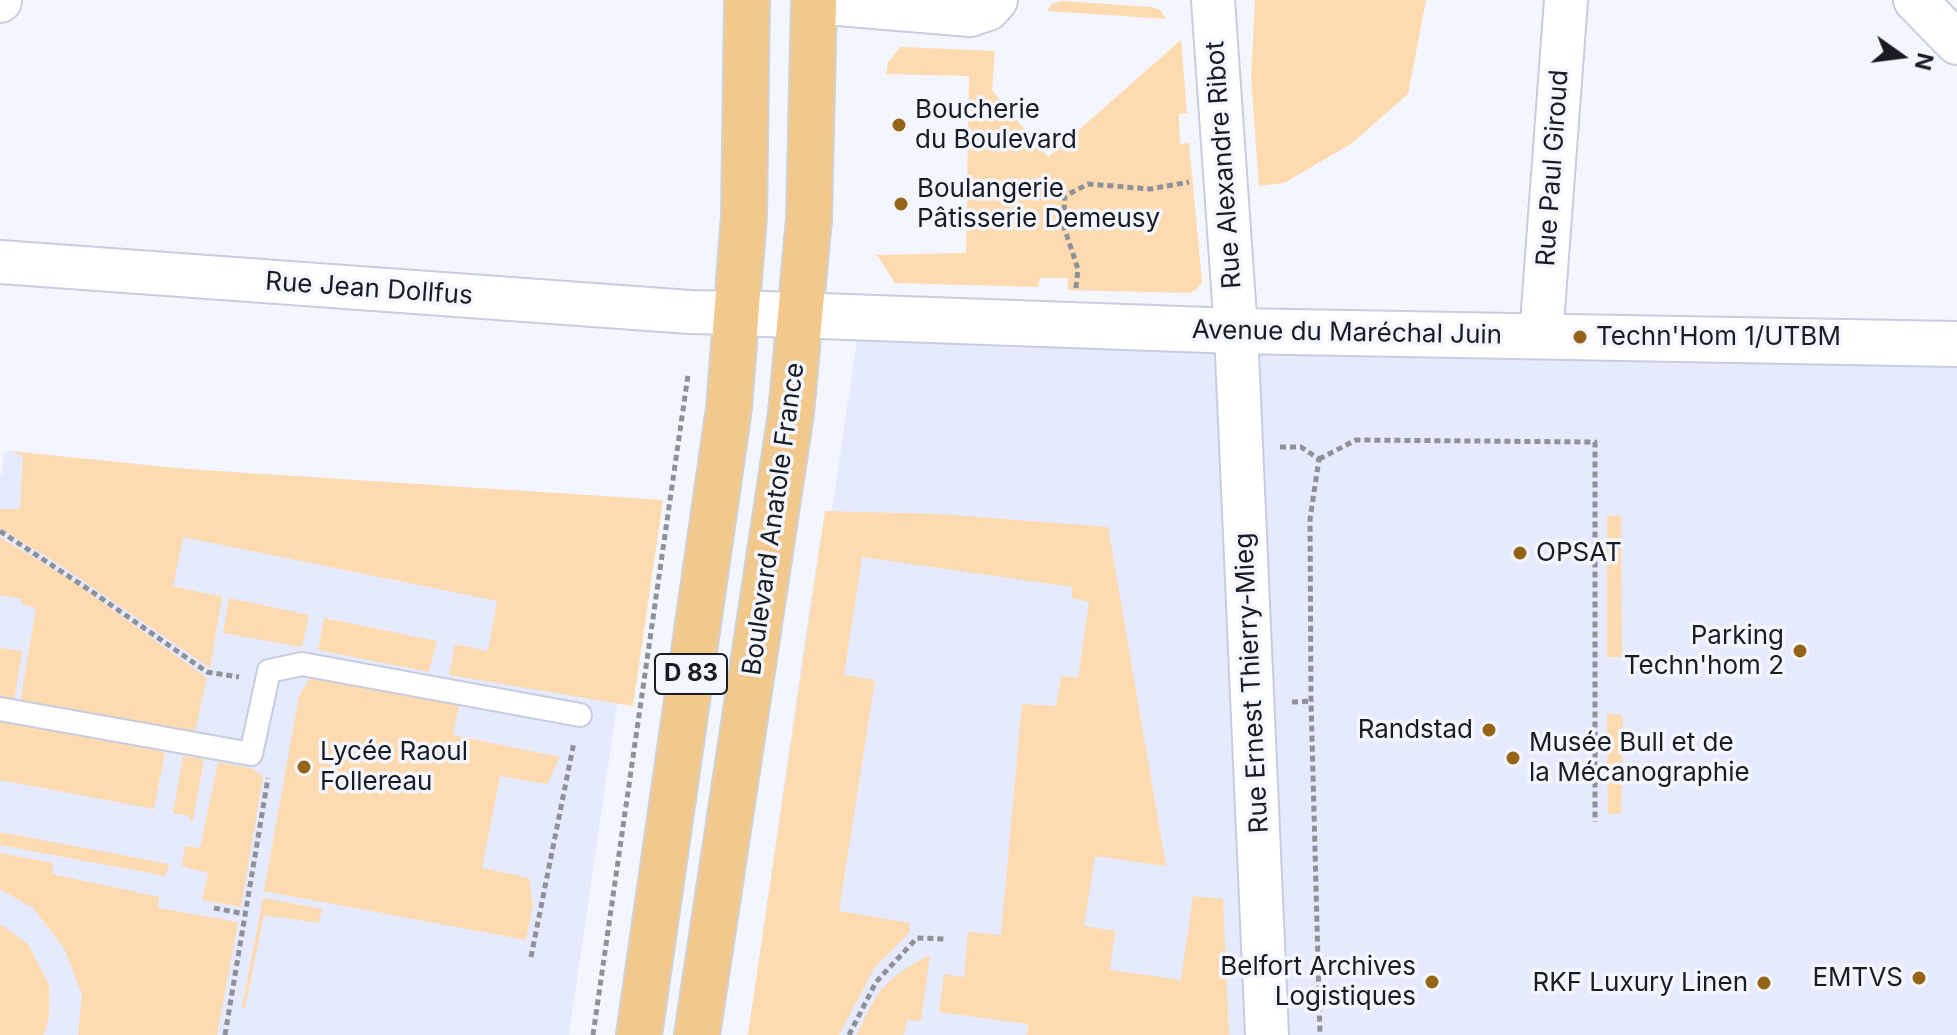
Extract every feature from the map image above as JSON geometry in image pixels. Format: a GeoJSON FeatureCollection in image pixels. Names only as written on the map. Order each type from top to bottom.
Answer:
{"type":"FeatureCollection","features":[{"type":"Feature","properties":{"kind":"main road","name":"D 83"},"geometry":{"type":"LineString","coordinates":[[639,1035],[729,408],[744,216],[747,0]]}},
{"type":"Feature","properties":{"kind":"main road","name":"Boulevard Anatole France"},"geometry":{"type":"LineString","coordinates":[[697,1035],[788,440],[809,219],[814,1]]}},
{"type":"Feature","properties":{"kind":"street"},"geometry":{"type":"LineString","coordinates":[[814,1],[970,15],[988,9],[996,0]]}},
{"type":"Feature","properties":{"kind":"street","name":"Rue Alexandre Ribot"},"geometry":{"type":"LineString","coordinates":[[1213,0],[1236,331]]}},
{"type":"Feature","properties":{"kind":"street","name":"Rue Paul Giroud"},"geometry":{"type":"LineString","coordinates":[[1541,337],[1566,0]]}},
{"type":"Feature","properties":{"kind":"street"},"geometry":{"type":"LineString","coordinates":[[1915,0],[1957,43]]}},
{"type":"Feature","properties":{"kind":"street","name":"Rue Jean Dollfus"},"geometry":{"type":"LineString","coordinates":[[0,262],[737,313]]}},
{"type":"Feature","properties":{"kind":"street","name":"Avenue du Maréchal Juin"},"geometry":{"type":"LineString","coordinates":[[737,313],[1236,331],[1957,344]]}},
{"type":"Feature","properties":{"kind":"street","name":"Rue Ernest Thierry-Mieg"},"geometry":{"type":"LineString","coordinates":[[1236,331],[1267,1035]]}},
{"type":"Feature","properties":{"kind":"lane"},"geometry":{"type":"LineString","coordinates":[[0,709],[251,754],[269,671],[302,664],[580,715]]}},
{"type":"Feature","properties":{"kind":"path"},"geometry":{"type":"LineString","coordinates":[[1075,295],[1078,269],[1063,224],[1065,196],[1088,184],[1150,189],[1226,180]]}},
{"type":"Feature","properties":{"kind":"path"},"geometry":{"type":"LineString","coordinates":[[593,1035],[688,374]]}},
{"type":"Feature","properties":{"kind":"path"},"geometry":{"type":"LineString","coordinates":[[1319,459],[1356,440],[1595,442],[1595,822]]}},
{"type":"Feature","properties":{"kind":"path"},"geometry":{"type":"LineString","coordinates":[[1280,447],[1301,447],[1319,459]]}},
{"type":"Feature","properties":{"kind":"path"},"geometry":{"type":"LineString","coordinates":[[1319,459],[1310,519],[1311,701],[1320,1035]]}},
{"type":"Feature","properties":{"kind":"path"},"geometry":{"type":"LineString","coordinates":[[0,531],[207,672],[266,681]]}},
{"type":"Feature","properties":{"kind":"path"},"geometry":{"type":"LineString","coordinates":[[1289,702],[1311,701]]}},
{"type":"Feature","properties":{"kind":"path"},"geometry":{"type":"LineString","coordinates":[[531,957],[580,715]]}},
{"type":"Feature","properties":{"kind":"path"},"geometry":{"type":"LineString","coordinates":[[225,1035],[270,771],[251,754]]}},
{"type":"Feature","properties":{"kind":"path"},"geometry":{"type":"LineString","coordinates":[[214,908],[245,914]]}},
{"type":"Feature","properties":{"kind":"path"},"geometry":{"type":"LineString","coordinates":[[849,1035],[876,982],[917,938],[945,939]]}},
{"type":"Feature","properties":{"kind":"shaded area"},"geometry":{"type":"Polygon","coordinates":[[[1255,0],[1426,0],[1408,94],[1351,144],[1284,183],[1259,186],[1251,78],[1255,0]]]}},
{"type":"Feature","properties":{"kind":"shaded area"},"geometry":{"type":"Polygon","coordinates":[[[1062,1],[1152,7],[1160,10],[1166,19],[1047,11],[1052,4],[1062,1]]]}},
{"type":"Feature","properties":{"kind":"shaded area"},"geometry":{"type":"Polygon","coordinates":[[[1181,40],[1187,113],[1179,114],[1180,144],[1189,143],[1202,282],[1198,288],[1190,293],[1068,290],[1068,278],[1040,278],[1038,287],[895,283],[877,255],[966,253],[969,76],[886,74],[888,62],[901,47],[995,51],[992,90],[1048,157],[1181,40]]]}},
{"type":"Feature","properties":{"kind":"shaded area"},"geometry":{"type":"Polygon","coordinates":[[[857,339],[1957,347],[1957,1035],[748,1035],[807,625],[825,511],[832,510],[857,339]]]}},
{"type":"Feature","properties":{"kind":"shaded area","name":"Lycée Raoul Follereau"},"geometry":{"type":"Polygon","coordinates":[[[9,451],[186,469],[647,499],[569,1035],[0,1035],[0,474],[3,454],[9,451]]]}},
{"type":"Feature","properties":{"kind":"shaded area"},"geometry":{"type":"Polygon","coordinates":[[[9,451],[186,469],[663,500],[633,706],[449,675],[455,644],[488,651],[497,601],[183,537],[173,586],[222,597],[210,668],[63,567],[0,528],[0,509],[20,509],[23,456],[9,451]]]}},
{"type":"Feature","properties":{"kind":"shaded area"},"geometry":{"type":"Polygon","coordinates":[[[825,511],[938,514],[1108,527],[1166,866],[1095,856],[1084,926],[1115,931],[1110,970],[1181,980],[1193,896],[1223,899],[1229,1035],[1027,1035],[1028,1024],[939,1012],[944,974],[964,977],[968,932],[1001,935],[1022,704],[1056,706],[1061,676],[1078,678],[1089,602],[1072,598],[1072,587],[862,557],[844,675],[875,680],[839,911],[910,923],[909,933],[875,967],[839,1035],[748,1035],[825,511]]]}},
{"type":"Feature","properties":{"kind":"shaded area"},"geometry":{"type":"Polygon","coordinates":[[[1619,515],[1622,655],[1607,657],[1607,516],[1619,515]]]}},
{"type":"Feature","properties":{"kind":"shaded area"},"geometry":{"type":"Polygon","coordinates":[[[0,537],[74,582],[207,678],[194,735],[20,703],[36,608],[21,604],[22,599],[0,595],[0,537]]]}},
{"type":"Feature","properties":{"kind":"shaded area"},"geometry":{"type":"Polygon","coordinates":[[[229,598],[309,615],[302,647],[223,633],[229,598]]]}},
{"type":"Feature","properties":{"kind":"shaded area"},"geometry":{"type":"Polygon","coordinates":[[[324,618],[437,641],[429,672],[318,650],[324,618]]]}},
{"type":"Feature","properties":{"kind":"shaded area"},"geometry":{"type":"Polygon","coordinates":[[[0,648],[22,651],[14,701],[0,699],[0,648]]]}},
{"type":"Feature","properties":{"kind":"shaded area"},"geometry":{"type":"Polygon","coordinates":[[[328,674],[460,700],[453,735],[560,757],[547,784],[500,776],[482,868],[529,878],[533,905],[526,940],[264,891],[299,696],[310,678],[328,674]]]}},
{"type":"Feature","properties":{"kind":"shaded area"},"geometry":{"type":"Polygon","coordinates":[[[1607,714],[1620,714],[1623,718],[1621,814],[1608,814],[1607,714]]]}},
{"type":"Feature","properties":{"kind":"shaded area"},"geometry":{"type":"Polygon","coordinates":[[[0,721],[165,752],[154,809],[0,780],[0,721]]]}},
{"type":"Feature","properties":{"kind":"shaded area"},"geometry":{"type":"Polygon","coordinates":[[[183,756],[204,759],[193,821],[189,820],[190,816],[173,813],[183,756]]]}},
{"type":"Feature","properties":{"kind":"shaded area"},"geometry":{"type":"Polygon","coordinates":[[[218,762],[254,769],[263,777],[241,907],[202,900],[208,873],[182,866],[185,846],[200,848],[218,762]]]}},
{"type":"Feature","properties":{"kind":"shaded area"},"geometry":{"type":"Polygon","coordinates":[[[0,832],[169,864],[166,876],[0,845],[0,832]]]}},
{"type":"Feature","properties":{"kind":"shaded area"},"geometry":{"type":"Polygon","coordinates":[[[0,853],[53,863],[52,874],[159,897],[158,908],[238,922],[217,1035],[78,1035],[82,994],[64,948],[33,908],[0,889],[0,853]]]}},
{"type":"Feature","properties":{"kind":"shaded area"},"geometry":{"type":"Polygon","coordinates":[[[263,898],[322,909],[319,923],[264,915],[245,1008],[242,1008],[263,898]]]}},
{"type":"Feature","properties":{"kind":"shaded area"},"geometry":{"type":"Polygon","coordinates":[[[0,924],[28,944],[49,984],[49,1016],[44,1035],[0,1035],[0,924]]]}},
{"type":"Feature","properties":{"kind":"shaded area"},"geometry":{"type":"Polygon","coordinates":[[[930,955],[921,1021],[907,1020],[904,1035],[857,1035],[884,987],[902,971],[930,955]]]}},
{"type":"Feature","properties":{"kind":"place","name":"Boucherie du Boulevard"},"geometry":{"type":"Point","coordinates":[899,125]}},
{"type":"Feature","properties":{"kind":"place","name":"Boulangerie Pâtisserie Demeusy"},"geometry":{"type":"Point","coordinates":[901,204]}},
{"type":"Feature","properties":{"kind":"place","name":"Techn'Hom 1/UTBM"},"geometry":{"type":"Point","coordinates":[1580,337]}},
{"type":"Feature","properties":{"kind":"place","name":"OPSAT"},"geometry":{"type":"Point","coordinates":[1520,553]}},
{"type":"Feature","properties":{"kind":"place","name":"Parking Techn'hom 2"},"geometry":{"type":"Point","coordinates":[1800,651]}},
{"type":"Feature","properties":{"kind":"place","name":"Randstad"},"geometry":{"type":"Point","coordinates":[1489,730]}},
{"type":"Feature","properties":{"kind":"place","name":"Musée Bull et de la Mécanographie"},"geometry":{"type":"Point","coordinates":[1513,758]}},
{"type":"Feature","properties":{"kind":"place","name":"Lycée Raoul Follereau"},"geometry":{"type":"Point","coordinates":[304,767]}},
{"type":"Feature","properties":{"kind":"place","name":"EMTVS"},"geometry":{"type":"Point","coordinates":[1919,978]}},
{"type":"Feature","properties":{"kind":"place","name":"Belfort Archives Logistiques"},"geometry":{"type":"Point","coordinates":[1432,982]}},
{"type":"Feature","properties":{"kind":"place","name":"RKF Luxury Linen"},"geometry":{"type":"Point","coordinates":[1764,983]}}]}
